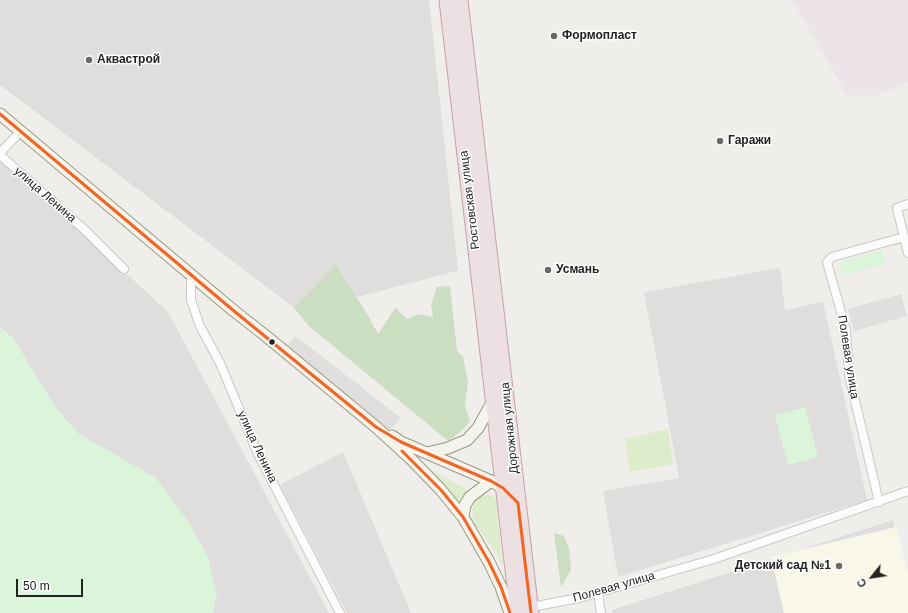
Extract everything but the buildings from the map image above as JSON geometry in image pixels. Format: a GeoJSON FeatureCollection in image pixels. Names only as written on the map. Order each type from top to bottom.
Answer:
{"type":"FeatureCollection","features":[{"type":"Feature","properties":{"kind":"highway","name":"Ростовская улица"},"geometry":{"type":"LineString","coordinates":[[447,0],[493,401]]}},
{"type":"Feature","properties":{"kind":"highway","name":"Ростовская улица"},"geometry":{"type":"LineString","coordinates":[[460,0],[503,362]]}},
{"type":"Feature","properties":{"kind":"highway","name":"Дорожная улица"},"geometry":{"type":"LineString","coordinates":[[503,362],[518,503],[526,611]]}},
{"type":"Feature","properties":{"kind":"highway","name":"Дорожная улица"},"geometry":{"type":"LineString","coordinates":[[493,401],[497,485],[526,611]]}},
{"type":"Feature","properties":{"kind":"main road"},"geometry":{"type":"LineString","coordinates":[[0,114],[234,311],[376,427],[441,490],[463,517],[490,562],[510,613]]}},
{"type":"Feature","properties":{"kind":"main road"},"geometry":{"type":"LineString","coordinates":[[427,453],[448,448],[467,440],[478,428],[493,401]]}},
{"type":"Feature","properties":{"kind":"main road"},"geometry":{"type":"LineString","coordinates":[[376,427],[401,442],[497,485],[518,503]]}},
{"type":"Feature","properties":{"kind":"main road"},"geometry":{"type":"LineString","coordinates":[[463,517],[465,505],[470,497],[497,485]]}},
{"type":"Feature","properties":{"kind":"street","name":"улица Ленина"},"geometry":{"type":"LineString","coordinates":[[21,131],[0,154],[86,231],[124,269]]}},
{"type":"Feature","properties":{"kind":"street"},"geometry":{"type":"LineString","coordinates":[[908,204],[896,208],[908,253]]}},
{"type":"Feature","properties":{"kind":"street","name":"Полевая улица"},"geometry":{"type":"LineString","coordinates":[[879,502],[849,375],[846,330],[827,262],[832,257],[904,237]]}},
{"type":"Feature","properties":{"kind":"street","name":"улица Ленина"},"geometry":{"type":"LineString","coordinates":[[191,275],[191,300],[200,326],[220,362],[258,454],[340,613]]}},
{"type":"Feature","properties":{"kind":"street","name":"Полевая улица"},"geometry":{"type":"LineString","coordinates":[[526,611],[579,598],[714,559],[908,491]]}},
{"type":"Feature","properties":{"kind":"street"},"geometry":{"type":"LineString","coordinates":[[598,592],[601,613]]}},
{"type":"Feature","properties":{"kind":"shaded area"},"geometry":{"type":"Polygon","coordinates":[[[0,0],[429,0],[458,270],[300,312],[0,85],[0,0]]]}},
{"type":"Feature","properties":{"kind":"shaded area"},"geometry":{"type":"Polygon","coordinates":[[[792,0],[908,0],[908,82],[876,96],[847,95],[792,0]]]}},
{"type":"Feature","properties":{"kind":"shaded area"},"geometry":{"type":"Polygon","coordinates":[[[0,157],[168,312],[329,613],[182,613],[0,362],[0,157]]]}},
{"type":"Feature","properties":{"kind":"shaded area"},"geometry":{"type":"Polygon","coordinates":[[[780,268],[785,310],[823,302],[867,500],[618,577],[603,491],[679,478],[644,292],[780,268]]]}},
{"type":"Feature","properties":{"kind":"shaded area"},"geometry":{"type":"Polygon","coordinates":[[[901,294],[907,316],[854,331],[848,309],[901,294]]]}},
{"type":"Feature","properties":{"kind":"shaded area"},"geometry":{"type":"Polygon","coordinates":[[[294,337],[297,337],[401,418],[390,430],[287,346],[294,337]]]}},
{"type":"Feature","properties":{"kind":"shaded area"},"geometry":{"type":"Polygon","coordinates":[[[343,452],[411,613],[347,613],[280,485],[343,452]]]}},
{"type":"Feature","properties":{"kind":"shaded area","name":"Детский сад №1"},"geometry":{"type":"Polygon","coordinates":[[[893,520],[908,592],[908,613],[612,613],[612,610],[893,520]]]}},
{"type":"Feature","properties":{"kind":"shaded area","name":"Детский сад №1"},"geometry":{"type":"Polygon","coordinates":[[[896,527],[908,575],[908,613],[784,613],[771,557],[896,527]]]}},
{"type":"Feature","properties":{"kind":"green space"},"geometry":{"type":"Polygon","coordinates":[[[882,250],[886,264],[843,275],[839,262],[882,250]]]}},
{"type":"Feature","properties":{"kind":"green space"},"geometry":{"type":"Polygon","coordinates":[[[336,265],[378,334],[395,308],[408,319],[418,314],[433,317],[431,304],[437,287],[450,286],[457,351],[463,357],[468,382],[465,406],[470,422],[458,434],[448,441],[309,326],[294,308],[336,265]]]}},
{"type":"Feature","properties":{"kind":"green space"},"geometry":{"type":"Polygon","coordinates":[[[0,327],[13,338],[57,409],[79,434],[156,478],[188,521],[207,555],[217,594],[213,613],[0,613],[0,327]]]}},
{"type":"Feature","properties":{"kind":"green space"},"geometry":{"type":"Polygon","coordinates":[[[805,407],[818,457],[788,465],[775,415],[805,407]]]}},
{"type":"Feature","properties":{"kind":"green space"},"geometry":{"type":"Polygon","coordinates":[[[668,429],[673,464],[630,472],[625,439],[668,429]]]}},
{"type":"Feature","properties":{"kind":"green space"},"geometry":{"type":"Polygon","coordinates":[[[428,468],[469,491],[462,497],[460,504],[428,468]]]}},
{"type":"Feature","properties":{"kind":"green space"},"geometry":{"type":"Polygon","coordinates":[[[488,494],[493,496],[496,500],[503,567],[493,548],[475,524],[473,518],[472,510],[475,501],[488,494]]]}},
{"type":"Feature","properties":{"kind":"green space"},"geometry":{"type":"Polygon","coordinates":[[[554,533],[564,536],[569,549],[571,570],[561,587],[554,533]]]}},
{"type":"Feature","properties":{"kind":"transit line"},"geometry":{"type":"LineString","coordinates":[[0,114],[234,311],[376,427],[401,442],[491,481],[503,488],[518,503],[531,613]]}},
{"type":"Feature","properties":{"kind":"transit line"},"geometry":{"type":"LineString","coordinates":[[402,451],[441,490],[463,517],[489,562],[501,587],[510,613]]}},
{"type":"Feature","properties":{"kind":"place","name":"Формопласт"},"geometry":{"type":"Point","coordinates":[554,36]}},
{"type":"Feature","properties":{"kind":"place","name":"Аквастрой"},"geometry":{"type":"Point","coordinates":[89,60]}},
{"type":"Feature","properties":{"kind":"place","name":"Гаражи"},"geometry":{"type":"Point","coordinates":[720,141]}},
{"type":"Feature","properties":{"kind":"place","name":"Усмань"},"geometry":{"type":"Point","coordinates":[548,270]}},
{"type":"Feature","properties":{"kind":"place","name":"Детский сад №1"},"geometry":{"type":"Point","coordinates":[839,566]}}]}
